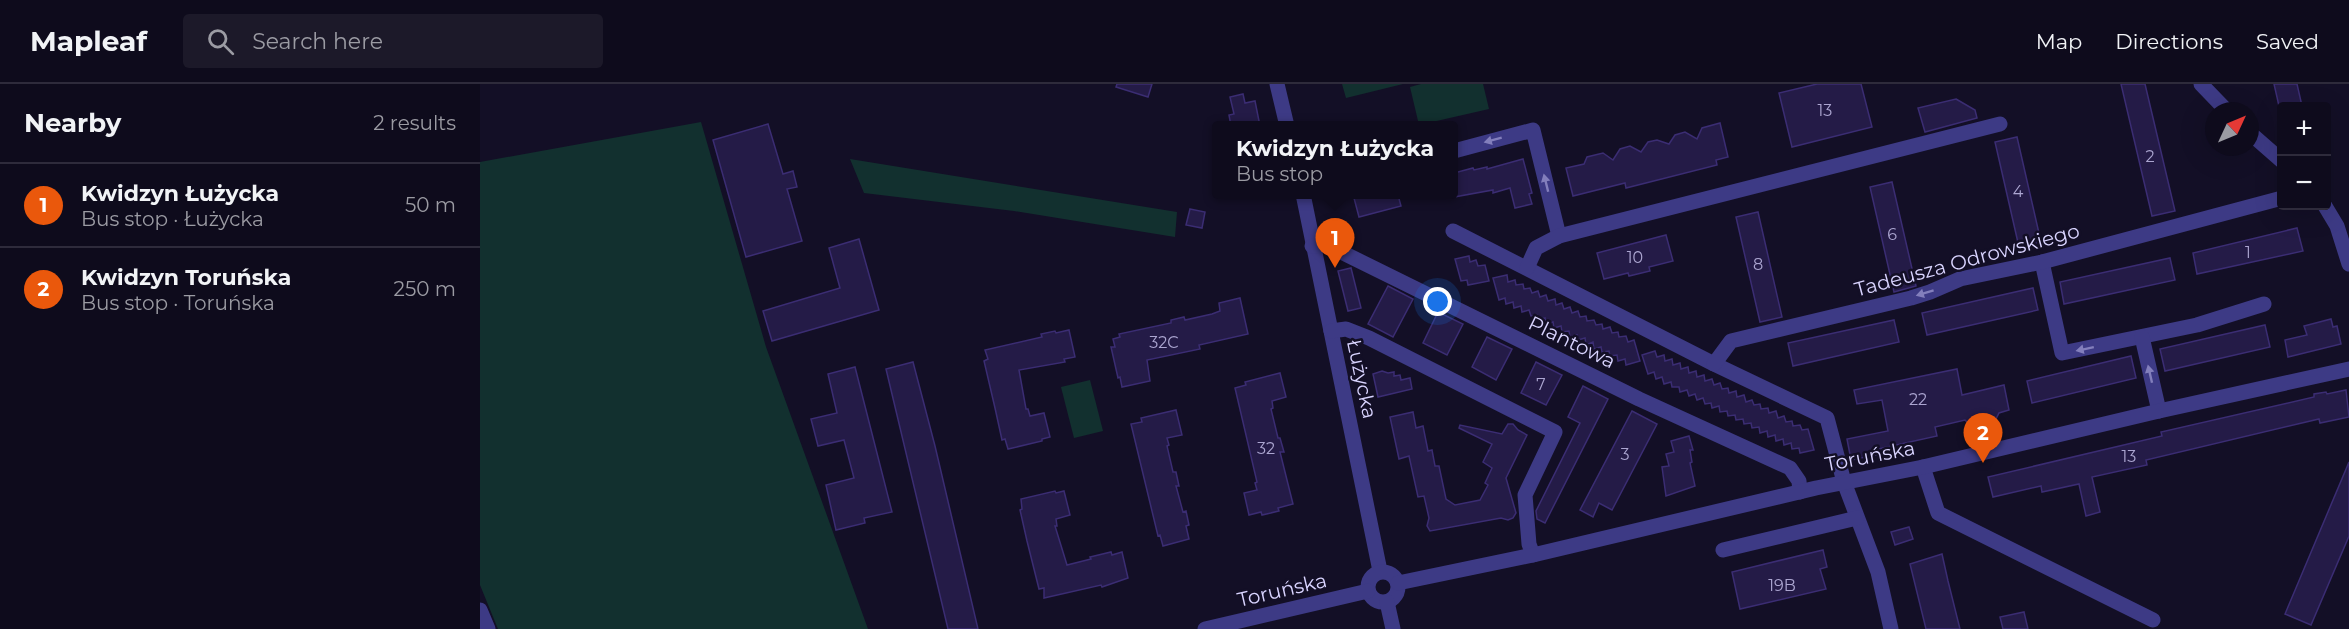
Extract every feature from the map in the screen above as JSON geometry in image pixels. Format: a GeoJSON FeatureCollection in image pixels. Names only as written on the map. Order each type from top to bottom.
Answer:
{"type":"FeatureCollection","features":[{"type":"Feature","properties":{"kind":"street"},"geometry":{"type":"LineString","coordinates":[[1277,84],[1286,121]]}},
{"type":"Feature","properties":{"kind":"street"},"geometry":{"type":"LineString","coordinates":[[2201,84],[2218,102]]}},
{"type":"Feature","properties":{"kind":"street"},"geometry":{"type":"LineString","coordinates":[[1527,268],[1536,248],[1559,236],[2000,124]]}},
{"type":"Feature","properties":{"kind":"street"},"geometry":{"type":"LineString","coordinates":[[1458,150],[1533,130],[1559,236]]}},
{"type":"Feature","properties":{"kind":"street"},"geometry":{"type":"LineString","coordinates":[[2259,141],[2277,157]]}},
{"type":"Feature","properties":{"kind":"street","name":"Łużycka"},"geometry":{"type":"LineString","coordinates":[[1304,199],[1380,571]]}},
{"type":"Feature","properties":{"kind":"street","name":"Tadeusza Odrowskiego"},"geometry":{"type":"LineString","coordinates":[[1714,364],[1731,341],[1911,298],[1960,279],[2042,262],[2277,199]]}},
{"type":"Feature","properties":{"kind":"street"},"geometry":{"type":"LineString","coordinates":[[2327,210],[2337,226],[2349,264]]}},
{"type":"Feature","properties":{"kind":"street"},"geometry":{"type":"LineString","coordinates":[[1453,231],[1714,364],[1827,418],[1844,482],[1878,572],[1891,629]]}},
{"type":"Feature","properties":{"kind":"street","name":"Plantowa"},"geometry":{"type":"LineString","coordinates":[[1312,246],[1327,245],[1633,396],[1790,468],[1798,481],[1800,492]]}},
{"type":"Feature","properties":{"kind":"street"},"geometry":{"type":"LineString","coordinates":[[2042,262],[2062,353],[2197,325],[2264,304]]}},
{"type":"Feature","properties":{"kind":"street"},"geometry":{"type":"LineString","coordinates":[[1331,331],[1346,329],[1369,338],[1555,432],[1526,495],[1529,544],[1533,555]]}},
{"type":"Feature","properties":{"kind":"street"},"geometry":{"type":"LineString","coordinates":[[2142,337],[2159,411]]}},
{"type":"Feature","properties":{"kind":"street","name":"Toruńska"},"geometry":{"type":"LineString","coordinates":[[1398,583],[1533,555],[1800,492],[1923,467],[2349,369]]}},
{"type":"Feature","properties":{"kind":"street"},"geometry":{"type":"LineString","coordinates":[[1923,467],[1938,513],[2094,593],[2153,620]]}},
{"type":"Feature","properties":{"kind":"street"},"geometry":{"type":"LineString","coordinates":[[1723,550],[1857,518]]}},
{"type":"Feature","properties":{"kind":"street"},"geometry":{"type":"LineString","coordinates":[[1380,571],[1395,576],[1398,583],[1398,591],[1394,598],[1387,602],[1379,602],[1368,591],[1368,582],[1380,571]]}},
{"type":"Feature","properties":{"kind":"street","name":"Toruńska"},"geometry":{"type":"LineString","coordinates":[[1205,629],[1368,591]]}},
{"type":"Feature","properties":{"kind":"street"},"geometry":{"type":"LineString","coordinates":[[1387,602],[1393,629]]}},
{"type":"Feature","properties":{"kind":"street"},"geometry":{"type":"LineString","coordinates":[[480,610],[488,629]]}},
{"type":"Feature","properties":{"kind":"green space"},"geometry":{"type":"Polygon","coordinates":[[[1342,84],[1403,84],[1346,98],[1342,84]]]}},
{"type":"Feature","properties":{"kind":"green space"},"geometry":{"type":"Polygon","coordinates":[[[1421,84],[1483,84],[1489,109],[1436,121],[1418,121],[1410,87],[1421,84]]]}},
{"type":"Feature","properties":{"kind":"green space"},"geometry":{"type":"Polygon","coordinates":[[[701,122],[766,347],[868,629],[498,629],[480,585],[480,162],[701,122]]]}},
{"type":"Feature","properties":{"kind":"green space"},"geometry":{"type":"Polygon","coordinates":[[[850,159],[1177,212],[1175,237],[1014,211],[864,193],[850,159]]]}},
{"type":"Feature","properties":{"kind":"green space"},"geometry":{"type":"Polygon","coordinates":[[[1090,380],[1103,431],[1074,438],[1061,387],[1090,380]]]}},
{"type":"Feature","properties":{"kind":"building"},"geometry":{"type":"Polygon","coordinates":[[[1117,84],[1152,84],[1148,97],[1116,87],[1117,84]]]}},
{"type":"Feature","properties":{"kind":"building"},"geometry":{"type":"Polygon","coordinates":[[[1817,84],[1861,84],[1872,127],[1792,147],[1779,93],[1817,84]]]}},
{"type":"Feature","properties":{"kind":"building"},"geometry":{"type":"Polygon","coordinates":[[[2121,84],[2145,84],[2175,211],[2152,216],[2121,84]]]}},
{"type":"Feature","properties":{"kind":"building"},"geometry":{"type":"Polygon","coordinates":[[[2274,84],[2297,84],[2301,102],[2278,102],[2274,84]]]}},
{"type":"Feature","properties":{"kind":"building"},"geometry":{"type":"Polygon","coordinates":[[[1243,94],[1245,103],[1255,101],[1259,121],[1230,121],[1229,115],[1234,114],[1230,97],[1243,94]]]}},
{"type":"Feature","properties":{"kind":"building"},"geometry":{"type":"Polygon","coordinates":[[[1956,99],[1975,110],[1977,118],[1925,132],[1918,108],[1956,99]]]}},
{"type":"Feature","properties":{"kind":"building"},"geometry":{"type":"Polygon","coordinates":[[[1720,123],[1728,157],[1716,160],[1717,165],[1626,188],[1625,183],[1573,196],[1566,168],[1584,164],[1587,157],[1603,153],[1613,160],[1620,149],[1630,146],[1641,152],[1648,142],[1657,140],[1669,144],[1675,135],[1685,132],[1697,139],[1702,128],[1720,123]]]}},
{"type":"Feature","properties":{"kind":"building"},"geometry":{"type":"Polygon","coordinates":[[[768,124],[783,174],[793,171],[797,187],[787,189],[802,241],[746,257],[713,140],[768,124]]]}},
{"type":"Feature","properties":{"kind":"building"},"geometry":{"type":"Polygon","coordinates":[[[2017,137],[2041,242],[2019,247],[1995,142],[2017,137]]]}},
{"type":"Feature","properties":{"kind":"building"},"geometry":{"type":"Polygon","coordinates":[[[1523,159],[1532,193],[1529,194],[1532,204],[1515,208],[1510,188],[1493,193],[1493,190],[1458,196],[1458,172],[1473,168],[1474,170],[1487,167],[1487,169],[1523,159]]]}},
{"type":"Feature","properties":{"kind":"building"},"geometry":{"type":"Polygon","coordinates":[[[1892,182],[1916,286],[1894,292],[1870,187],[1892,182]]]}},
{"type":"Feature","properties":{"kind":"building"},"geometry":{"type":"Polygon","coordinates":[[[1354,199],[1399,199],[1401,206],[1359,217],[1354,199]]]}},
{"type":"Feature","properties":{"kind":"building"},"geometry":{"type":"Polygon","coordinates":[[[1190,209],[1205,212],[1202,228],[1186,225],[1190,209]]]}},
{"type":"Feature","properties":{"kind":"building"},"geometry":{"type":"Polygon","coordinates":[[[1758,212],[1782,317],[1760,322],[1736,217],[1758,212]]]}},
{"type":"Feature","properties":{"kind":"building"},"geometry":{"type":"Polygon","coordinates":[[[2297,228],[2303,251],[2197,274],[2193,253],[2297,228]]]}},
{"type":"Feature","properties":{"kind":"building"},"geometry":{"type":"Polygon","coordinates":[[[1666,235],[1673,261],[1649,267],[1650,271],[1604,279],[1597,253],[1666,235]]]}},
{"type":"Feature","properties":{"kind":"building"},"geometry":{"type":"Polygon","coordinates":[[[859,239],[879,310],[772,341],[763,311],[840,288],[829,248],[859,239]]]}},
{"type":"Feature","properties":{"kind":"building"},"geometry":{"type":"Polygon","coordinates":[[[1469,256],[1470,262],[1476,260],[1478,266],[1485,265],[1489,281],[1468,285],[1467,280],[1461,281],[1455,259],[1469,256]]]}},
{"type":"Feature","properties":{"kind":"building"},"geometry":{"type":"Polygon","coordinates":[[[2170,258],[2175,280],[2064,304],[2060,282],[2170,258]]]}},
{"type":"Feature","properties":{"kind":"building"},"geometry":{"type":"Polygon","coordinates":[[[1351,268],[1361,308],[1348,311],[1338,271],[1351,268]]]}},
{"type":"Feature","properties":{"kind":"building"},"geometry":{"type":"Polygon","coordinates":[[[1507,275],[1508,282],[1515,280],[1516,285],[1523,284],[1524,289],[1530,288],[1532,293],[1538,291],[1540,297],[1546,295],[1548,301],[1555,299],[1556,305],[1562,303],[1564,309],[1570,307],[1572,313],[1578,311],[1580,317],[1586,316],[1587,321],[1594,320],[1596,325],[1602,324],[1603,329],[1610,327],[1612,333],[1618,332],[1619,337],[1626,336],[1628,342],[1634,340],[1640,361],[1626,365],[1625,359],[1618,361],[1617,355],[1610,356],[1609,351],[1602,352],[1601,347],[1594,349],[1593,342],[1586,345],[1585,338],[1578,340],[1577,335],[1570,337],[1569,331],[1562,332],[1561,326],[1554,328],[1553,322],[1546,324],[1545,318],[1538,320],[1537,315],[1531,316],[1529,310],[1522,312],[1521,306],[1514,308],[1513,302],[1506,304],[1505,298],[1499,300],[1493,278],[1507,275]]]}},
{"type":"Feature","properties":{"kind":"building"},"geometry":{"type":"Polygon","coordinates":[[[1388,286],[1413,299],[1393,337],[1368,324],[1388,286]]]}},
{"type":"Feature","properties":{"kind":"building"},"geometry":{"type":"Polygon","coordinates":[[[2033,288],[2038,310],[1927,335],[1922,313],[2033,288]]]}},
{"type":"Feature","properties":{"kind":"building"},"geometry":{"type":"Polygon","coordinates":[[[1240,298],[1248,334],[1199,345],[1200,349],[1147,360],[1150,381],[1122,387],[1111,347],[1115,347],[1113,339],[1120,337],[1119,334],[1171,323],[1171,320],[1184,317],[1185,320],[1212,314],[1220,311],[1219,303],[1240,298]]]}},
{"type":"Feature","properties":{"kind":"building"},"geometry":{"type":"Polygon","coordinates":[[[1438,312],[1463,324],[1447,355],[1423,343],[1438,312]]]}},
{"type":"Feature","properties":{"kind":"building"},"geometry":{"type":"Polygon","coordinates":[[[2331,319],[2333,327],[2337,326],[2341,344],[2288,357],[2285,340],[2307,335],[2304,326],[2331,319]]]}},
{"type":"Feature","properties":{"kind":"building"},"geometry":{"type":"Polygon","coordinates":[[[1894,320],[1899,342],[1793,366],[1788,343],[1894,320]]]}},
{"type":"Feature","properties":{"kind":"building"},"geometry":{"type":"Polygon","coordinates":[[[2265,325],[2270,347],[2165,371],[2160,349],[2265,325]]]}},
{"type":"Feature","properties":{"kind":"building"},"geometry":{"type":"Polygon","coordinates":[[[1069,330],[1075,357],[1064,359],[1065,362],[1019,370],[1026,409],[1030,416],[1044,413],[1050,437],[1008,449],[1005,439],[1002,440],[984,361],[988,359],[985,350],[1042,337],[1041,334],[1069,330]]]}},
{"type":"Feature","properties":{"kind":"building"},"geometry":{"type":"Polygon","coordinates":[[[1487,337],[1512,349],[1496,380],[1472,367],[1487,337]]]}},
{"type":"Feature","properties":{"kind":"building"},"geometry":{"type":"Polygon","coordinates":[[[1655,351],[1657,357],[1664,355],[1665,361],[1672,359],[1673,365],[1680,363],[1681,369],[1688,367],[1689,373],[1696,371],[1697,377],[1704,375],[1705,381],[1712,379],[1714,385],[1720,383],[1722,389],[1728,388],[1729,393],[1736,391],[1737,397],[1744,395],[1746,402],[1752,400],[1754,405],[1760,404],[1761,409],[1768,408],[1769,413],[1776,411],[1778,418],[1784,416],[1786,422],[1792,421],[1793,426],[1800,425],[1802,430],[1808,429],[1814,450],[1800,453],[1799,448],[1792,449],[1791,443],[1784,445],[1783,439],[1776,441],[1775,435],[1768,437],[1767,431],[1760,433],[1759,427],[1752,428],[1751,423],[1744,424],[1743,419],[1736,420],[1735,415],[1728,416],[1727,411],[1720,412],[1719,406],[1712,408],[1711,403],[1705,404],[1703,398],[1697,400],[1695,394],[1689,396],[1687,390],[1680,392],[1679,387],[1672,387],[1671,382],[1664,384],[1662,377],[1656,379],[1654,372],[1648,374],[1642,355],[1655,351]]]}},
{"type":"Feature","properties":{"kind":"building"},"geometry":{"type":"Polygon","coordinates":[[[2131,356],[2136,378],[2032,403],[2027,381],[2131,356]]]}},
{"type":"Feature","properties":{"kind":"building"},"geometry":{"type":"Polygon","coordinates":[[[913,362],[978,629],[948,629],[886,369],[913,362]]]}},
{"type":"Feature","properties":{"kind":"building"},"geometry":{"type":"Polygon","coordinates":[[[1536,362],[1562,375],[1546,405],[1521,393],[1536,362]]]}},
{"type":"Feature","properties":{"kind":"building"},"geometry":{"type":"Polygon","coordinates":[[[855,367],[892,512],[864,518],[865,523],[836,530],[826,485],[854,478],[844,440],[818,446],[811,419],[837,413],[828,374],[855,367]]]}},
{"type":"Feature","properties":{"kind":"building"},"geometry":{"type":"Polygon","coordinates":[[[1957,369],[1962,395],[2004,385],[2009,410],[1999,413],[1996,419],[1989,415],[1975,418],[1971,426],[1965,420],[1935,427],[1937,436],[1878,449],[1880,454],[1851,460],[1847,439],[1888,431],[1882,400],[1857,404],[1854,390],[1957,369]]]}},
{"type":"Feature","properties":{"kind":"building"},"geometry":{"type":"Polygon","coordinates":[[[1382,371],[1394,372],[1394,376],[1400,375],[1401,380],[1410,378],[1412,389],[1378,397],[1373,374],[1382,371]]]}},
{"type":"Feature","properties":{"kind":"building"},"geometry":{"type":"Polygon","coordinates":[[[1280,373],[1286,397],[1272,401],[1273,408],[1271,409],[1284,452],[1280,452],[1293,504],[1278,508],[1279,511],[1249,515],[1244,493],[1257,490],[1255,483],[1257,482],[1235,388],[1246,385],[1245,382],[1280,373]]]}},
{"type":"Feature","properties":{"kind":"building"},"geometry":{"type":"Polygon","coordinates":[[[1583,386],[1608,399],[1545,523],[1537,519],[1536,511],[1580,423],[1568,417],[1583,386]]]}},
{"type":"Feature","properties":{"kind":"building"},"geometry":{"type":"Polygon","coordinates":[[[2346,390],[2349,417],[2320,423],[2319,419],[2146,460],[2147,465],[2092,477],[2100,512],[2086,516],[2079,484],[2042,492],[2041,486],[1993,497],[1988,477],[2162,436],[2161,432],[2314,397],[2314,394],[2346,390]]]}},
{"type":"Feature","properties":{"kind":"building"},"geometry":{"type":"Polygon","coordinates":[[[1176,410],[1182,435],[1167,438],[1169,445],[1167,446],[1173,472],[1176,472],[1179,486],[1176,486],[1183,512],[1186,511],[1189,539],[1163,546],[1160,535],[1158,536],[1131,424],[1142,422],[1141,418],[1176,410]]]}},
{"type":"Feature","properties":{"kind":"building"},"geometry":{"type":"Polygon","coordinates":[[[1632,411],[1657,424],[1612,510],[1599,503],[1593,517],[1580,510],[1632,411]]]}},
{"type":"Feature","properties":{"kind":"building"},"geometry":{"type":"Polygon","coordinates":[[[1413,412],[1416,428],[1423,426],[1428,451],[1432,450],[1435,466],[1439,466],[1446,499],[1455,505],[1480,500],[1488,485],[1485,483],[1492,468],[1483,462],[1492,444],[1459,428],[1460,425],[1502,434],[1508,424],[1513,424],[1527,435],[1506,478],[1516,513],[1513,518],[1508,520],[1501,518],[1430,531],[1427,526],[1429,518],[1424,496],[1418,497],[1409,456],[1399,459],[1390,417],[1413,412]]]}},
{"type":"Feature","properties":{"kind":"building"},"geometry":{"type":"Polygon","coordinates":[[[1689,436],[1693,450],[1690,450],[1692,462],[1690,463],[1695,486],[1666,496],[1662,467],[1669,466],[1666,454],[1674,452],[1671,441],[1689,436]]]}},
{"type":"Feature","properties":{"kind":"building"},"geometry":{"type":"Polygon","coordinates":[[[2349,462],[2349,536],[2311,625],[2285,614],[2349,462]]]}},
{"type":"Feature","properties":{"kind":"building"},"geometry":{"type":"Polygon","coordinates":[[[1055,491],[1056,493],[1064,491],[1070,515],[1056,519],[1057,526],[1055,526],[1067,565],[1111,552],[1112,555],[1122,552],[1128,578],[1102,587],[1101,585],[1044,598],[1044,588],[1039,589],[1027,541],[1020,510],[1022,509],[1021,499],[1055,491]]]}},
{"type":"Feature","properties":{"kind":"building"},"geometry":{"type":"Polygon","coordinates":[[[1909,527],[1913,539],[1895,545],[1891,532],[1909,527]]]}},
{"type":"Feature","properties":{"kind":"building"},"geometry":{"type":"Polygon","coordinates":[[[1823,550],[1827,567],[1820,569],[1826,589],[1740,609],[1732,572],[1823,550]]]}},
{"type":"Feature","properties":{"kind":"building"},"geometry":{"type":"Polygon","coordinates":[[[1942,554],[1960,629],[1926,629],[1910,564],[1942,554]]]}},
{"type":"Feature","properties":{"kind":"building"},"geometry":{"type":"Polygon","coordinates":[[[2024,612],[2028,629],[2003,629],[2000,617],[2024,612]]]}},
{"type":"Feature","properties":{"kind":"place","name":"Kwidzyn Łużycka"},"geometry":{"type":"Point","coordinates":[1335,268]}},
{"type":"Feature","properties":{"kind":"place","name":"Kwidzyn Toruńska"},"geometry":{"type":"Point","coordinates":[1983,463]}}]}
